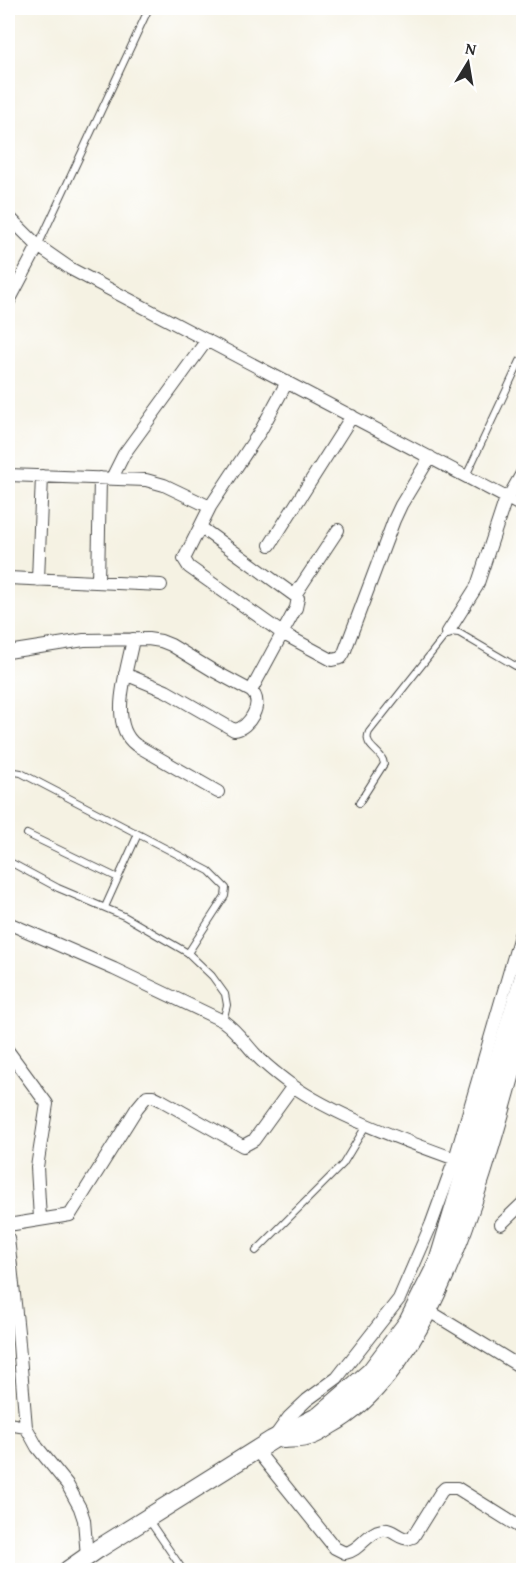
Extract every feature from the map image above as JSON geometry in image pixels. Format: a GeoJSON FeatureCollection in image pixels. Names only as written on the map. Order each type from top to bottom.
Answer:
{"type":"FeatureCollection","features":[{"type":"Feature","properties":{"kind":"main road"},"geometry":{"type":"LineString","coordinates":[[68,1570],[264,1446],[319,1416],[371,1371],[408,1322],[438,1262],[524,976]]}},
{"type":"Feature","properties":{"kind":"main road"},"geometry":{"type":"LineString","coordinates":[[264,1446],[310,1436],[345,1417],[373,1392],[396,1363],[429,1311],[477,1190],[524,1028]]}},
{"type":"Feature","properties":{"kind":"street"},"geometry":{"type":"LineString","coordinates":[[8,216],[38,246],[71,269],[524,507]]}},
{"type":"Feature","properties":{"kind":"street"},"geometry":{"type":"LineString","coordinates":[[8,303],[38,246]]}},
{"type":"Feature","properties":{"kind":"street"},"geometry":{"type":"LineString","coordinates":[[98,582],[106,478],[207,340]]}},
{"type":"Feature","properties":{"kind":"street"},"geometry":{"type":"LineString","coordinates":[[286,382],[261,430],[210,507],[185,555],[184,563],[282,633],[333,660],[341,658],[394,520],[430,458]]}},
{"type":"Feature","properties":{"kind":"street"},"geometry":{"type":"LineString","coordinates":[[270,545],[352,416]]}},
{"type":"Feature","properties":{"kind":"street"},"geometry":{"type":"LineString","coordinates":[[448,632],[477,586],[506,498],[524,470]]}},
{"type":"Feature","properties":{"kind":"street"},"geometry":{"type":"LineString","coordinates":[[8,475],[152,481],[210,507]]}},
{"type":"Feature","properties":{"kind":"street"},"geometry":{"type":"LineString","coordinates":[[38,580],[42,476]]}},
{"type":"Feature","properties":{"kind":"street"},"geometry":{"type":"LineString","coordinates":[[200,527],[298,598],[298,602],[251,691]]}},
{"type":"Feature","properties":{"kind":"street"},"geometry":{"type":"LineString","coordinates":[[295,595],[339,530]]}},
{"type":"Feature","properties":{"kind":"street"},"geometry":{"type":"LineString","coordinates":[[8,578],[161,585]]}},
{"type":"Feature","properties":{"kind":"street"},"geometry":{"type":"LineString","coordinates":[[133,639],[121,698],[127,736],[136,745],[218,792]]}},
{"type":"Feature","properties":{"kind":"street"},"geometry":{"type":"LineString","coordinates":[[8,652],[84,640],[161,641],[256,694],[257,706],[245,726],[234,730],[166,692],[125,674]]}},
{"type":"Feature","properties":{"kind":"street"},"geometry":{"type":"LineString","coordinates":[[524,922],[455,1160],[431,1225],[399,1299],[337,1378],[307,1400],[264,1446],[335,1548],[345,1554],[381,1530],[386,1530],[401,1538],[413,1537],[441,1492],[451,1487],[457,1488],[524,1530]]}},
{"type":"Feature","properties":{"kind":"street"},"geometry":{"type":"LineString","coordinates":[[8,923],[114,969],[223,1021],[235,1029],[268,1068],[293,1086],[331,1108],[455,1160]]}},
{"type":"Feature","properties":{"kind":"street"},"geometry":{"type":"LineString","coordinates":[[8,1051],[47,1104],[37,1167],[38,1220]]}},
{"type":"Feature","properties":{"kind":"street"},"geometry":{"type":"LineString","coordinates":[[8,1225],[70,1215],[137,1108],[147,1096],[161,1100],[243,1146],[254,1140],[293,1086]]}},
{"type":"Feature","properties":{"kind":"street"},"geometry":{"type":"LineString","coordinates":[[501,1224],[524,1202]]}},
{"type":"Feature","properties":{"kind":"street"},"geometry":{"type":"LineString","coordinates":[[8,1238],[26,1427],[37,1448],[67,1484],[80,1508],[93,1553]]}},
{"type":"Feature","properties":{"kind":"street"},"geometry":{"type":"LineString","coordinates":[[429,1311],[524,1369]]}},
{"type":"Feature","properties":{"kind":"street"},"geometry":{"type":"LineString","coordinates":[[8,1424],[26,1427]]}},
{"type":"Feature","properties":{"kind":"lane"},"geometry":{"type":"LineString","coordinates":[[38,246],[148,8]]}},
{"type":"Feature","properties":{"kind":"lane"},"geometry":{"type":"LineString","coordinates":[[466,476],[520,361]]}},
{"type":"Feature","properties":{"kind":"lane"},"geometry":{"type":"LineString","coordinates":[[359,803],[384,764],[384,758],[368,741],[369,732],[448,632],[459,633],[524,671]]}},
{"type":"Feature","properties":{"kind":"lane"},"geometry":{"type":"LineString","coordinates":[[8,775],[15,772],[21,773],[209,871],[226,888],[225,896],[188,953]]}},
{"type":"Feature","properties":{"kind":"lane"},"geometry":{"type":"LineString","coordinates":[[27,834],[118,878]]}},
{"type":"Feature","properties":{"kind":"lane"},"geometry":{"type":"LineString","coordinates":[[105,907],[138,834]]}},
{"type":"Feature","properties":{"kind":"lane"},"geometry":{"type":"LineString","coordinates":[[8,861],[58,888],[105,907],[158,934],[188,953],[212,976],[225,994],[227,1005],[223,1021]]}},
{"type":"Feature","properties":{"kind":"lane"},"geometry":{"type":"LineString","coordinates":[[256,1251],[343,1164],[367,1124]]}},
{"type":"Feature","properties":{"kind":"lane"},"geometry":{"type":"LineString","coordinates":[[140,1523],[183,1570]]}}]}
